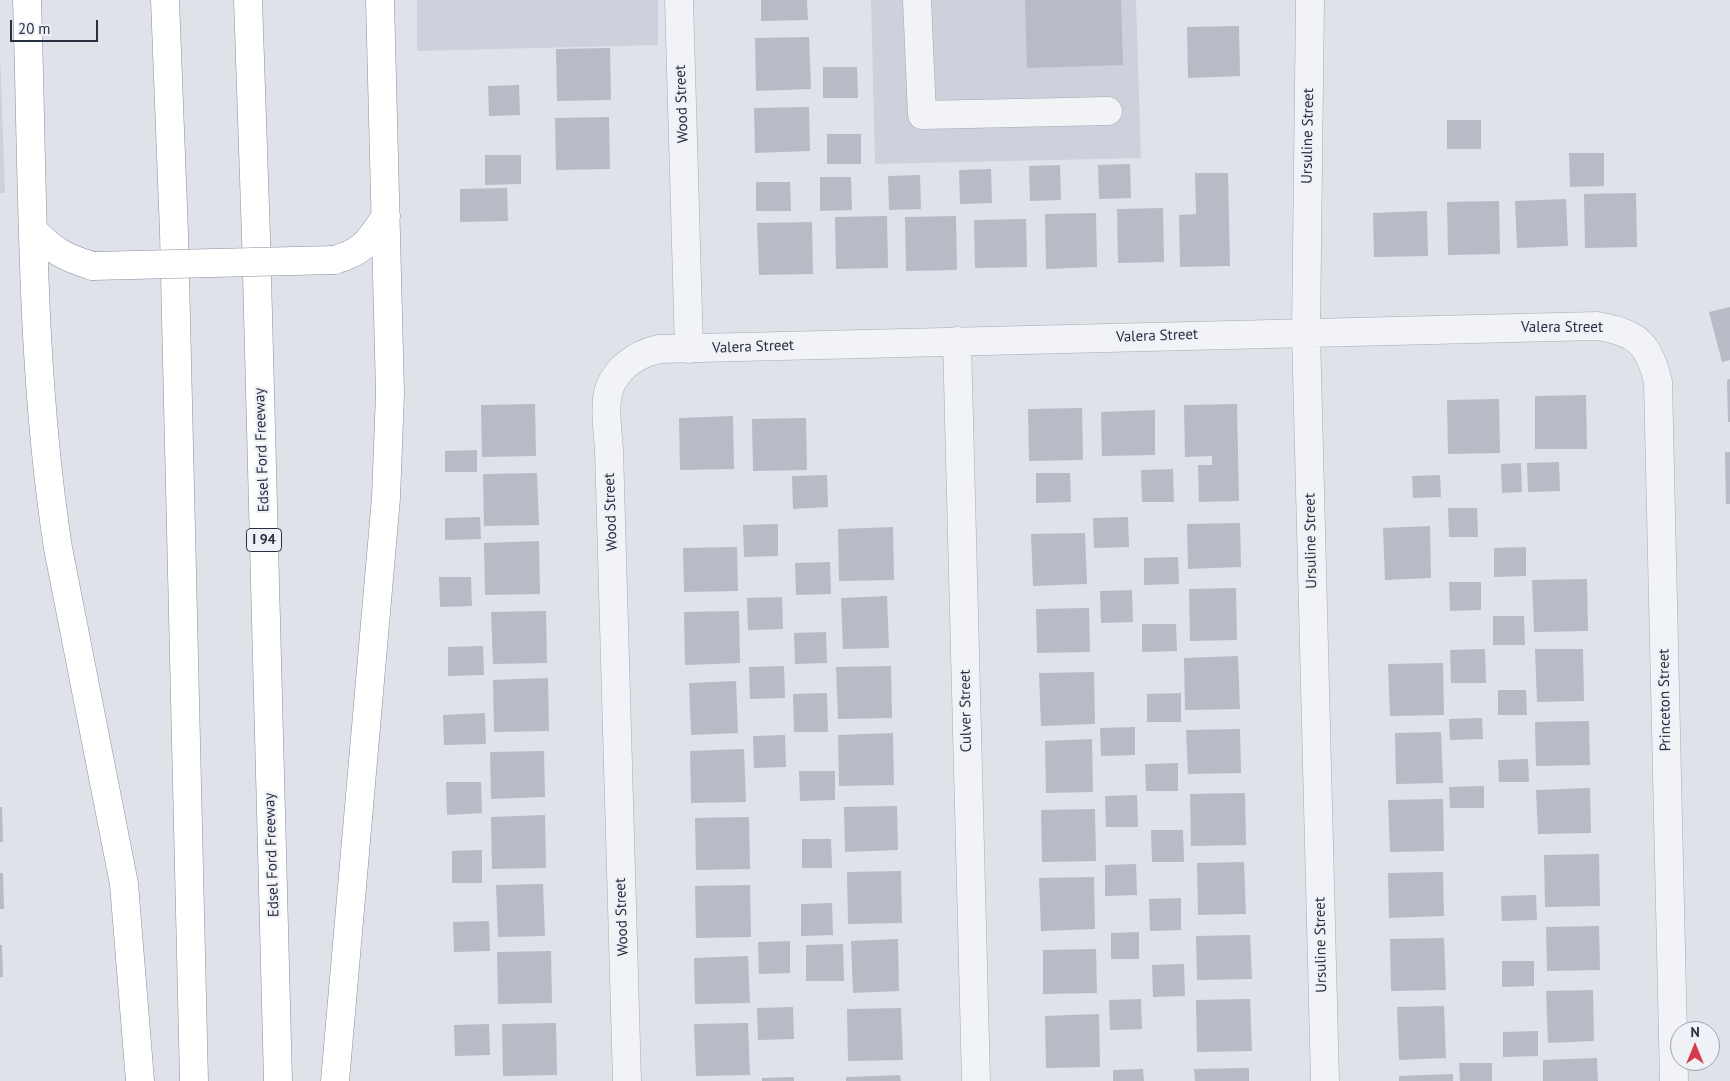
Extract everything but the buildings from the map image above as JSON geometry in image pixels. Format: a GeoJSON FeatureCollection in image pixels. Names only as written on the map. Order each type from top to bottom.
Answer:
{"type":"FeatureCollection","features":[{"type":"Feature","properties":{"kind":"highway"},"geometry":{"type":"LineString","coordinates":[[27,0],[35,315],[43,430],[50,496],[68,601],[124,884],[140,1081]]}},
{"type":"Feature","properties":{"kind":"highway"},"geometry":{"type":"LineString","coordinates":[[165,0],[174,233],[194,1081]]}},
{"type":"Feature","properties":{"kind":"highway","name":"Edsel Ford Freeway"},"geometry":{"type":"LineString","coordinates":[[248,0],[278,1081]]}},
{"type":"Feature","properties":{"kind":"highway"},"geometry":{"type":"LineString","coordinates":[[335,1081],[386,498],[390,393],[380,0]]}},
{"type":"Feature","properties":{"kind":"highway"},"geometry":{"type":"LineString","coordinates":[[34,231],[47,245],[60,254],[93,266],[334,260],[350,255],[363,246],[386,216]]}},
{"type":"Feature","properties":{"kind":"street","name":"Wood Street"},"geometry":{"type":"LineString","coordinates":[[626,1081],[610,450],[606,398],[620,370],[637,357],[648,351],[659,349],[689,349],[679,0]]}},
{"type":"Feature","properties":{"kind":"street"},"geometry":{"type":"LineString","coordinates":[[917,0],[922,114],[1108,111]]}},
{"type":"Feature","properties":{"kind":"street","name":"Ursuline Street"},"geometry":{"type":"LineString","coordinates":[[1310,0],[1306,332],[1325,1081]]}},
{"type":"Feature","properties":{"kind":"street","name":"Valera Street"},"geometry":{"type":"LineString","coordinates":[[689,349],[1597,326],[1625,333]]}},
{"type":"Feature","properties":{"kind":"street","name":"Princeton Street"},"geometry":{"type":"LineString","coordinates":[[1625,333],[1643,345],[1654,362],[1658,382],[1674,1081]]}},
{"type":"Feature","properties":{"kind":"street","name":"Culver Street"},"geometry":{"type":"LineString","coordinates":[[957,341],[976,1081]]}},
{"type":"Feature","properties":{"kind":"shaded area"},"geometry":{"type":"Polygon","coordinates":[[[417,0],[658,0],[658,45],[417,51],[417,0]]]}},
{"type":"Feature","properties":{"kind":"shaded area"},"geometry":{"type":"Polygon","coordinates":[[[871,0],[1136,0],[1141,158],[875,164],[871,0]]]}},
{"type":"Feature","properties":{"kind":"shaded area"},"geometry":{"type":"Polygon","coordinates":[[[0,54],[5,193],[0,193],[0,54]]]}}]}
